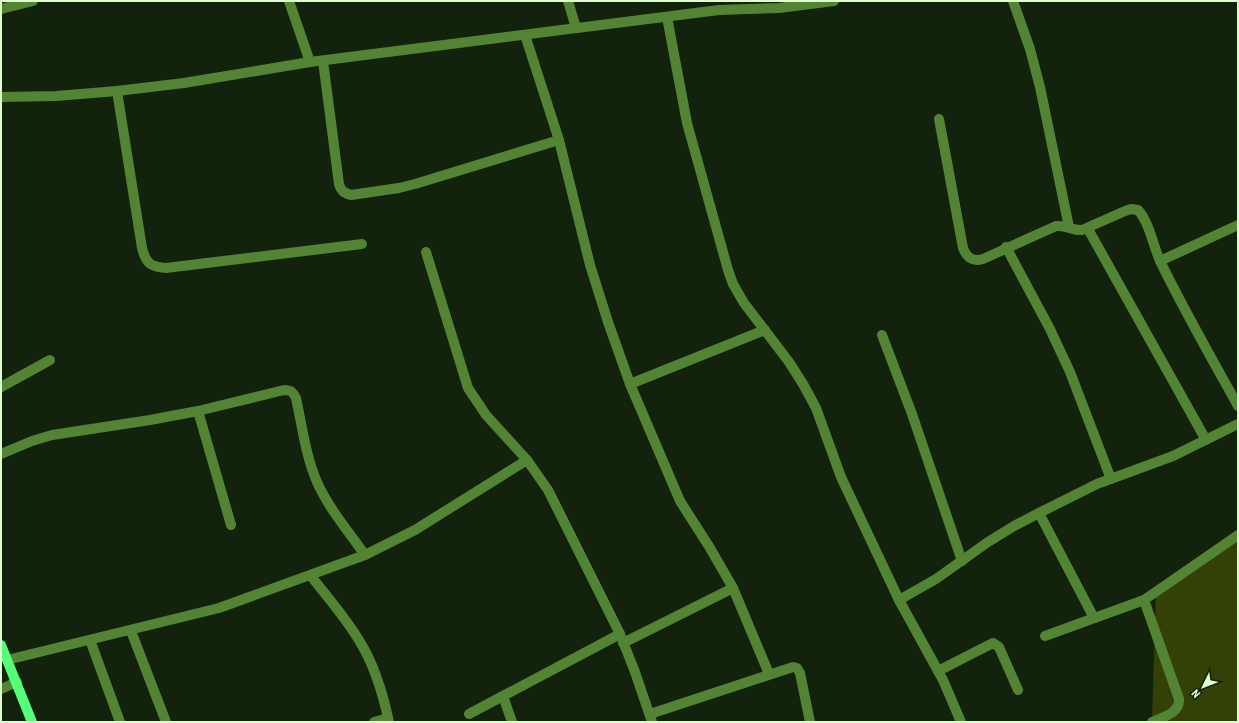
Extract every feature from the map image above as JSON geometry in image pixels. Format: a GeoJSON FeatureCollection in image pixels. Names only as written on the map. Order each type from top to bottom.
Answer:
{"type":"FeatureCollection","features":[{"type":"Feature","properties":{"kind":"main road"},"geometry":{"type":"LineString","coordinates":[[1,645],[32,722]]}},
{"type":"Feature","properties":{"kind":"street"},"geometry":{"type":"LineString","coordinates":[[1,9],[33,1]]}},
{"type":"Feature","properties":{"kind":"street"},"geometry":{"type":"LineString","coordinates":[[289,1],[310,62]]}},
{"type":"Feature","properties":{"kind":"street"},"geometry":{"type":"LineString","coordinates":[[568,1],[576,28]]}},
{"type":"Feature","properties":{"kind":"street"},"geometry":{"type":"LineString","coordinates":[[1,97],[56,96],[220,77],[323,60],[667,17],[718,6],[779,8],[834,1]]}},
{"type":"Feature","properties":{"kind":"street"},"geometry":{"type":"LineString","coordinates":[[1013,1],[1030,49],[1040,87],[1069,227]]}},
{"type":"Feature","properties":{"kind":"street"},"geometry":{"type":"LineString","coordinates":[[667,17],[687,123],[733,284],[744,303],[789,362],[816,408],[841,477],[899,600],[938,670],[961,722]]}},
{"type":"Feature","properties":{"kind":"street"},"geometry":{"type":"LineString","coordinates":[[525,35],[558,140],[590,265],[630,384],[680,501],[733,588],[769,674]]}},
{"type":"Feature","properties":{"kind":"street"},"geometry":{"type":"LineString","coordinates":[[323,60],[339,184],[346,194],[358,194],[415,184],[558,140]]}},
{"type":"Feature","properties":{"kind":"street"},"geometry":{"type":"LineString","coordinates":[[117,90],[142,248],[147,261],[151,265],[157,268],[166,268],[362,244]]}},
{"type":"Feature","properties":{"kind":"street"},"geometry":{"type":"LineString","coordinates":[[939,119],[962,241],[965,253],[972,260],[978,260],[1056,226],[1065,226],[1079,230],[1088,229],[1125,211],[1131,209],[1138,210],[1144,218],[1160,261],[1186,312],[1238,406]]}},
{"type":"Feature","properties":{"kind":"street"},"geometry":{"type":"LineString","coordinates":[[1160,261],[1238,225]]}},
{"type":"Feature","properties":{"kind":"street"},"geometry":{"type":"LineString","coordinates":[[1088,229],[1206,440]]}},
{"type":"Feature","properties":{"kind":"street"},"geometry":{"type":"LineString","coordinates":[[1006,248],[1060,350],[1073,379],[1111,479]]}},
{"type":"Feature","properties":{"kind":"street"},"geometry":{"type":"LineString","coordinates":[[426,252],[468,388],[486,415],[527,460],[548,490],[622,638],[636,672],[651,718],[769,674],[790,667],[795,667],[798,670],[810,722]]}},
{"type":"Feature","properties":{"kind":"street"},"geometry":{"type":"LineString","coordinates":[[630,384],[765,330]]}},
{"type":"Feature","properties":{"kind":"street"},"geometry":{"type":"LineString","coordinates":[[882,335],[912,414],[962,561]]}},
{"type":"Feature","properties":{"kind":"street"},"geometry":{"type":"LineString","coordinates":[[1,387],[50,360]]}},
{"type":"Feature","properties":{"kind":"street"},"geometry":{"type":"LineString","coordinates":[[1,454],[32,441],[52,435],[150,420],[198,411],[284,390],[291,391],[296,398],[312,471],[332,508],[365,555]]}},
{"type":"Feature","properties":{"kind":"street"},"geometry":{"type":"LineString","coordinates":[[198,411],[231,525]]}},
{"type":"Feature","properties":{"kind":"street"},"geometry":{"type":"LineString","coordinates":[[899,600],[936,579],[988,542],[1014,526],[1079,492],[1173,456],[1238,424]]}},
{"type":"Feature","properties":{"kind":"street"},"geometry":{"type":"LineString","coordinates":[[7,660],[131,631],[219,608],[365,555],[415,530],[527,460]]}},
{"type":"Feature","properties":{"kind":"street"},"geometry":{"type":"LineString","coordinates":[[1039,513],[1094,618]]}},
{"type":"Feature","properties":{"kind":"street"},"geometry":{"type":"LineString","coordinates":[[1044,636],[1144,600],[1238,535]]}},
{"type":"Feature","properties":{"kind":"street"},"geometry":{"type":"LineString","coordinates":[[310,576],[360,641],[368,656],[381,689],[389,720],[374,722]]}},
{"type":"Feature","properties":{"kind":"street"},"geometry":{"type":"LineString","coordinates":[[469,714],[622,638],[733,588]]}},
{"type":"Feature","properties":{"kind":"street"},"geometry":{"type":"LineString","coordinates":[[1144,600],[1179,699],[1179,704],[1176,710],[1152,722]]}},
{"type":"Feature","properties":{"kind":"street"},"geometry":{"type":"LineString","coordinates":[[131,631],[166,722]]}},
{"type":"Feature","properties":{"kind":"street"},"geometry":{"type":"LineString","coordinates":[[90,640],[120,722]]}},
{"type":"Feature","properties":{"kind":"street"},"geometry":{"type":"LineString","coordinates":[[938,670],[993,642],[999,647],[1018,690]]}},
{"type":"Feature","properties":{"kind":"street"},"geometry":{"type":"LineString","coordinates":[[1,689],[17,682]]}},
{"type":"Feature","properties":{"kind":"street"},"geometry":{"type":"LineString","coordinates":[[503,696],[512,722]]}},
{"type":"Feature","properties":{"kind":"shaded area"},"geometry":{"type":"Polygon","coordinates":[[[1238,536],[1238,722],[1152,722],[1156,589],[1238,536]]]}}]}
